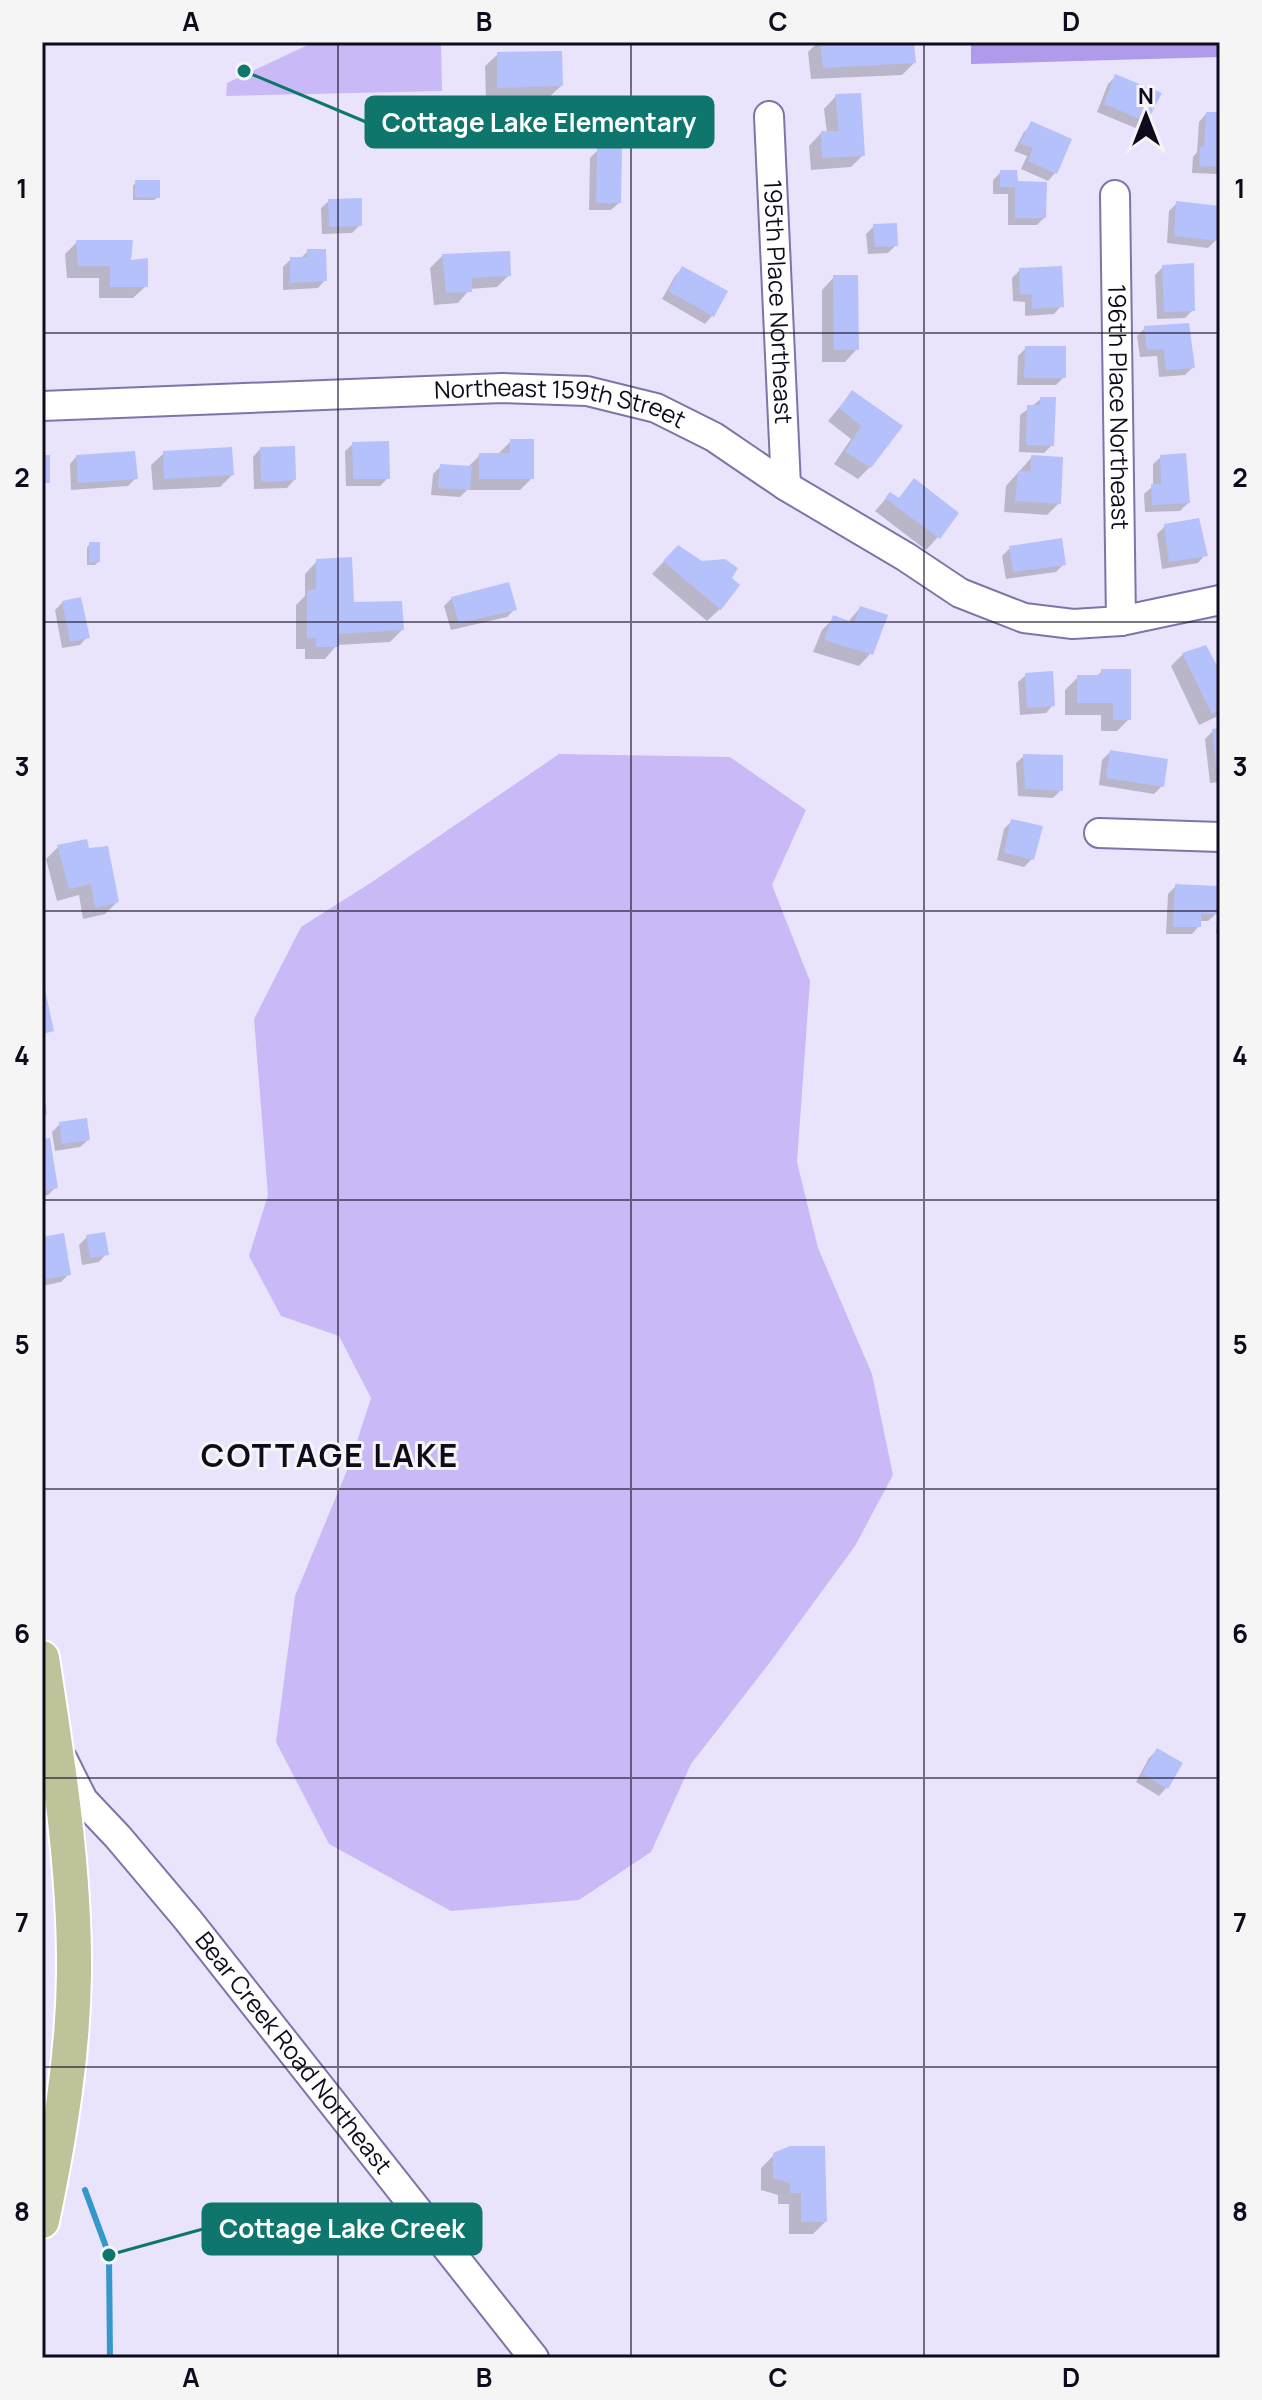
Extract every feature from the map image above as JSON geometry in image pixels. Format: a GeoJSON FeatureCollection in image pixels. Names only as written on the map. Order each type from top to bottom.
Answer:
{"type":"FeatureCollection","features":[{"type":"Feature","properties":{"kind":"main road"},"geometry":{"type":"LineString","coordinates":[[42,1658],[56,1745],[71,1879],[74,1975],[62,2119],[42,2221]]}},
{"type":"Feature","properties":{"kind":"street","name":"195th Place Northeast"},"geometry":{"type":"LineString","coordinates":[[769,116],[786,486]]}},
{"type":"Feature","properties":{"kind":"street","name":"196th Place Northeast"},"geometry":{"type":"LineString","coordinates":[[1115,195],[1121,621]]}},
{"type":"Feature","properties":{"kind":"street","name":"Northeast 159th Street"},"geometry":{"type":"LineString","coordinates":[[42,406],[502,388],[587,391],[656,408],[714,437],[786,486],[960,593],[1024,618],[1073,624],[1121,621],[1220,600]]}},
{"type":"Feature","properties":{"kind":"street"},"geometry":{"type":"LineString","coordinates":[[1099,833],[1220,837]]}},
{"type":"Feature","properties":{"kind":"street","name":"Bear Creek Road Northeast"},"geometry":{"type":"LineString","coordinates":[[56,1745],[83,1800],[188,1920],[534,2358]]}},
{"type":"Feature","properties":{"kind":"shaded area"},"geometry":{"type":"Polygon","coordinates":[[[314,42],[441,42],[442,91],[226,96],[227,83],[314,42]]]}},
{"type":"Feature","properties":{"kind":"shaded area"},"geometry":{"type":"Polygon","coordinates":[[[971,42],[1220,42],[1220,57],[971,64],[971,42]]]}},
{"type":"Feature","properties":{"kind":"shaded area"},"geometry":{"type":"Polygon","coordinates":[[[559,754],[730,757],[806,810],[772,885],[810,981],[797,1162],[818,1248],[872,1374],[893,1475],[855,1546],[691,1764],[651,1852],[579,1900],[451,1911],[329,1844],[276,1742],[295,1596],[350,1463],[371,1398],[339,1336],[281,1316],[249,1256],[268,1195],[254,1019],[301,927],[559,754]]]}},
{"type":"Feature","properties":{"kind":"building"},"geometry":{"type":"Polygon","coordinates":[[[820,42],[914,42],[916,63],[823,68],[820,42]]]}},
{"type":"Feature","properties":{"kind":"building"},"geometry":{"type":"Polygon","coordinates":[[[562,51],[563,86],[497,88],[497,52],[562,51]]]}},
{"type":"Feature","properties":{"kind":"building"},"geometry":{"type":"Polygon","coordinates":[[[1115,74],[1162,93],[1147,122],[1104,104],[1115,74]]]}},
{"type":"Feature","properties":{"kind":"building"},"geometry":{"type":"Polygon","coordinates":[[[861,93],[865,156],[822,158],[821,131],[839,131],[835,94],[861,93]]]}},
{"type":"Feature","properties":{"kind":"building"},"geometry":{"type":"Polygon","coordinates":[[[1206,112],[1220,112],[1220,167],[1199,166],[1200,147],[1204,147],[1206,112]]]}},
{"type":"Feature","properties":{"kind":"building"},"geometry":{"type":"Polygon","coordinates":[[[1031,121],[1072,139],[1057,174],[1028,161],[1033,148],[1020,143],[1031,121]]]}},
{"type":"Feature","properties":{"kind":"building"},"geometry":{"type":"Polygon","coordinates":[[[597,148],[622,148],[621,203],[596,203],[597,148]]]}},
{"type":"Feature","properties":{"kind":"building"},"geometry":{"type":"Polygon","coordinates":[[[1000,170],[1017,170],[1018,181],[1047,182],[1046,218],[1015,218],[1015,187],[1000,187],[1000,170]]]}},
{"type":"Feature","properties":{"kind":"building"},"geometry":{"type":"Polygon","coordinates":[[[135,180],[160,180],[160,198],[135,197],[135,180]]]}},
{"type":"Feature","properties":{"kind":"building"},"geometry":{"type":"Polygon","coordinates":[[[362,198],[362,226],[329,227],[328,199],[362,198]]]}},
{"type":"Feature","properties":{"kind":"building"},"geometry":{"type":"Polygon","coordinates":[[[1176,201],[1220,206],[1218,241],[1174,236],[1176,201]]]}},
{"type":"Feature","properties":{"kind":"building"},"geometry":{"type":"Polygon","coordinates":[[[897,223],[898,246],[875,247],[873,224],[897,223]]]}},
{"type":"Feature","properties":{"kind":"building"},"geometry":{"type":"Polygon","coordinates":[[[76,240],[133,240],[131,260],[148,258],[148,287],[110,287],[110,266],[78,266],[76,240]]]}},
{"type":"Feature","properties":{"kind":"building"},"geometry":{"type":"Polygon","coordinates":[[[307,249],[326,249],[327,281],[290,283],[290,257],[307,257],[307,249]]]}},
{"type":"Feature","properties":{"kind":"building"},"geometry":{"type":"Polygon","coordinates":[[[510,251],[511,276],[472,278],[472,292],[446,293],[442,254],[510,251]]]}},
{"type":"Feature","properties":{"kind":"building"},"geometry":{"type":"Polygon","coordinates":[[[1194,263],[1195,311],[1164,312],[1162,265],[1194,263]]]}},
{"type":"Feature","properties":{"kind":"building"},"geometry":{"type":"Polygon","coordinates":[[[682,266],[728,291],[714,317],[668,291],[682,266]]]}},
{"type":"Feature","properties":{"kind":"building"},"geometry":{"type":"Polygon","coordinates":[[[1062,266],[1064,307],[1032,309],[1032,295],[1020,294],[1019,268],[1062,266]]]}},
{"type":"Feature","properties":{"kind":"building"},"geometry":{"type":"Polygon","coordinates":[[[833,275],[858,275],[859,350],[834,350],[833,275]]]}},
{"type":"Feature","properties":{"kind":"building"},"geometry":{"type":"Polygon","coordinates":[[[1189,323],[1195,368],[1166,370],[1164,349],[1147,350],[1144,326],[1189,323]]]}},
{"type":"Feature","properties":{"kind":"building"},"geometry":{"type":"Polygon","coordinates":[[[1025,346],[1066,346],[1066,378],[1024,378],[1025,346]]]}},
{"type":"Feature","properties":{"kind":"building"},"geometry":{"type":"Polygon","coordinates":[[[852,390],[903,426],[871,468],[845,452],[861,426],[839,408],[852,390]]]}},
{"type":"Feature","properties":{"kind":"building"},"geometry":{"type":"Polygon","coordinates":[[[1040,397],[1056,397],[1054,446],[1026,445],[1027,405],[1040,405],[1040,397]]]}},
{"type":"Feature","properties":{"kind":"building"},"geometry":{"type":"Polygon","coordinates":[[[510,439],[534,439],[534,479],[479,479],[479,453],[510,453],[510,439]]]}},
{"type":"Feature","properties":{"kind":"building"},"geometry":{"type":"Polygon","coordinates":[[[389,441],[390,479],[353,479],[352,442],[389,441]]]}},
{"type":"Feature","properties":{"kind":"building"},"geometry":{"type":"Polygon","coordinates":[[[295,446],[296,480],[261,482],[260,447],[295,446]]]}},
{"type":"Feature","properties":{"kind":"building"},"geometry":{"type":"Polygon","coordinates":[[[232,447],[234,475],[164,479],[163,451],[232,447]]]}},
{"type":"Feature","properties":{"kind":"building"},"geometry":{"type":"Polygon","coordinates":[[[135,451],[138,479],[78,483],[76,455],[135,451]]]}},
{"type":"Feature","properties":{"kind":"building"},"geometry":{"type":"Polygon","coordinates":[[[1186,453],[1190,503],[1152,505],[1151,484],[1161,484],[1160,455],[1186,453]]]}},
{"type":"Feature","properties":{"kind":"building"},"geometry":{"type":"Polygon","coordinates":[[[42,455],[50,455],[50,483],[42,483],[42,455]]]}},
{"type":"Feature","properties":{"kind":"building"},"geometry":{"type":"Polygon","coordinates":[[[1031,455],[1063,457],[1061,504],[1015,501],[1018,471],[1031,472],[1031,455]]]}},
{"type":"Feature","properties":{"kind":"building"},"geometry":{"type":"Polygon","coordinates":[[[440,464],[472,466],[470,490],[438,488],[440,464]]]}},
{"type":"Feature","properties":{"kind":"building"},"geometry":{"type":"Polygon","coordinates":[[[914,478],[959,513],[940,539],[885,498],[890,492],[899,498],[914,478]]]}},
{"type":"Feature","properties":{"kind":"building"},"geometry":{"type":"Polygon","coordinates":[[[1199,518],[1208,556],[1169,562],[1164,524],[1199,518]]]}},
{"type":"Feature","properties":{"kind":"building"},"geometry":{"type":"Polygon","coordinates":[[[1062,538],[1066,565],[1013,572],[1009,546],[1062,538]]]}},
{"type":"Feature","properties":{"kind":"building"},"geometry":{"type":"Polygon","coordinates":[[[89,542],[100,542],[100,562],[89,563],[89,542]]]}},
{"type":"Feature","properties":{"kind":"building"},"geometry":{"type":"Polygon","coordinates":[[[678,545],[702,561],[725,559],[738,568],[732,578],[740,585],[721,610],[663,561],[678,545]]]}},
{"type":"Feature","properties":{"kind":"building"},"geometry":{"type":"Polygon","coordinates":[[[352,557],[354,602],[402,601],[404,630],[339,634],[339,647],[316,647],[316,638],[307,638],[307,591],[316,589],[316,559],[352,557]]]}},
{"type":"Feature","properties":{"kind":"building"},"geometry":{"type":"Polygon","coordinates":[[[509,582],[517,610],[459,623],[451,597],[509,582]]]}},
{"type":"Feature","properties":{"kind":"building"},"geometry":{"type":"Polygon","coordinates":[[[81,597],[90,638],[70,642],[62,601],[81,597]]]}},
{"type":"Feature","properties":{"kind":"building"},"geometry":{"type":"Polygon","coordinates":[[[860,606],[888,615],[873,655],[824,640],[833,615],[854,623],[860,606]]]}},
{"type":"Feature","properties":{"kind":"building"},"geometry":{"type":"Polygon","coordinates":[[[1206,645],[1220,671],[1220,710],[1212,714],[1182,653],[1206,645]]]}},
{"type":"Feature","properties":{"kind":"building"},"geometry":{"type":"Polygon","coordinates":[[[1101,669],[1131,669],[1131,720],[1113,720],[1113,703],[1077,703],[1077,675],[1101,675],[1101,669]]]}},
{"type":"Feature","properties":{"kind":"building"},"geometry":{"type":"Polygon","coordinates":[[[1053,671],[1055,706],[1027,708],[1025,673],[1053,671]]]}},
{"type":"Feature","properties":{"kind":"building"},"geometry":{"type":"Polygon","coordinates":[[[1220,728],[1220,781],[1218,781],[1212,729],[1220,728]]]}},
{"type":"Feature","properties":{"kind":"building"},"geometry":{"type":"Polygon","coordinates":[[[1110,750],[1168,759],[1164,787],[1106,778],[1110,750]]]}},
{"type":"Feature","properties":{"kind":"building"},"geometry":{"type":"Polygon","coordinates":[[[1023,754],[1063,755],[1063,791],[1025,789],[1023,754]]]}},
{"type":"Feature","properties":{"kind":"building"},"geometry":{"type":"Polygon","coordinates":[[[1011,819],[1043,826],[1034,860],[1004,853],[1011,819]]]}},
{"type":"Feature","properties":{"kind":"building"},"geometry":{"type":"Polygon","coordinates":[[[87,839],[89,848],[108,846],[119,902],[95,908],[91,884],[69,889],[57,845],[87,839]]]}},
{"type":"Feature","properties":{"kind":"building"},"geometry":{"type":"Polygon","coordinates":[[[1175,884],[1218,886],[1218,914],[1201,914],[1201,927],[1173,927],[1175,884]]]}},
{"type":"Feature","properties":{"kind":"building"},"geometry":{"type":"Polygon","coordinates":[[[42,976],[54,1031],[42,1034],[42,976]]]}},
{"type":"Feature","properties":{"kind":"building"},"geometry":{"type":"Polygon","coordinates":[[[42,1092],[47,1114],[42,1115],[42,1092]]]}},
{"type":"Feature","properties":{"kind":"building"},"geometry":{"type":"Polygon","coordinates":[[[87,1118],[90,1140],[62,1144],[59,1122],[87,1118]]]}},
{"type":"Feature","properties":{"kind":"building"},"geometry":{"type":"Polygon","coordinates":[[[50,1138],[58,1188],[42,1191],[42,1139],[50,1138]]]}},
{"type":"Feature","properties":{"kind":"building"},"geometry":{"type":"Polygon","coordinates":[[[105,1232],[109,1255],[90,1258],[86,1235],[105,1232]]]}},
{"type":"Feature","properties":{"kind":"building"},"geometry":{"type":"Polygon","coordinates":[[[64,1233],[71,1275],[46,1279],[42,1237],[64,1233]]]}},
{"type":"Feature","properties":{"kind":"building"},"geometry":{"type":"Polygon","coordinates":[[[1157,1748],[1183,1763],[1168,1789],[1142,1774],[1157,1748]]]}},
{"type":"Feature","properties":{"kind":"building"},"geometry":{"type":"Polygon","coordinates":[[[790,2146],[825,2146],[827,2222],[801,2222],[801,2193],[790,2193],[790,2183],[773,2178],[773,2153],[790,2146]]]}},
{"type":"Feature","properties":{"kind":"waterway"},"geometry":{"type":"LineString","coordinates":[[85,2190],[109,2255],[110,2358]]}},
{"type":"Feature","properties":{"kind":"place","name":"Cottage Lake Elementary"},"geometry":{"type":"Point","coordinates":[244,71]}},
{"type":"Feature","properties":{"kind":"place","name":"Cottage Lake Creek"},"geometry":{"type":"Point","coordinates":[109,2255]}},
{"type":"Feature","properties":{"kind":"district","name":"COTTAGE LAKE"},"geometry":{"type":"Point","coordinates":[330,1456]}}]}
